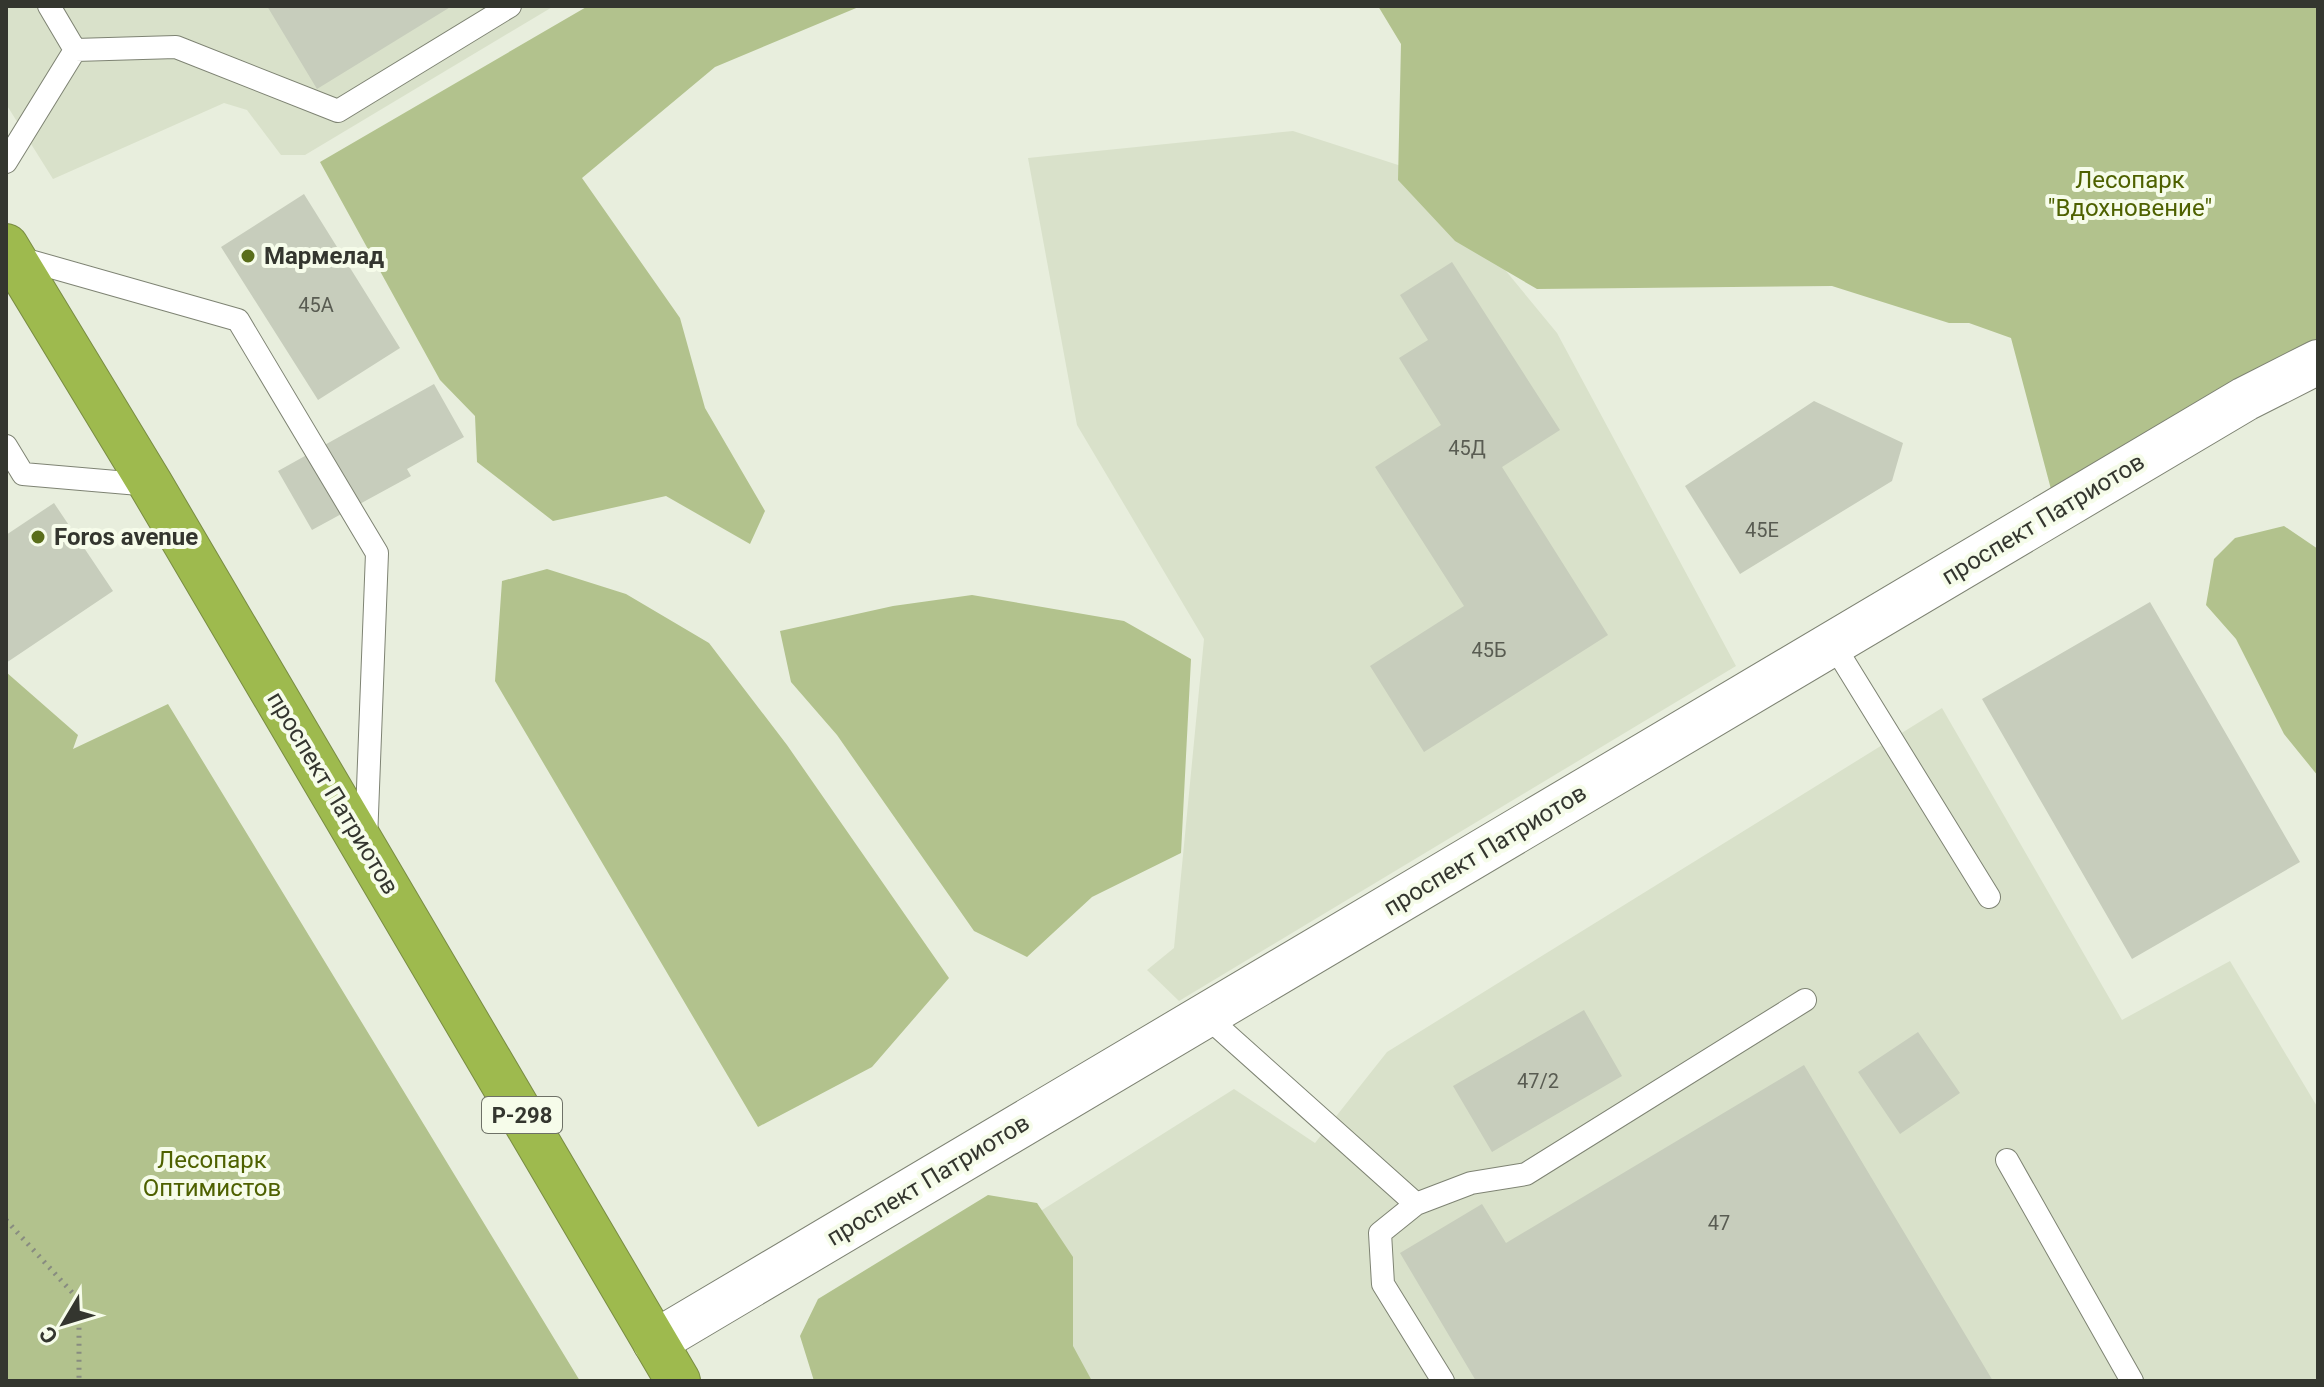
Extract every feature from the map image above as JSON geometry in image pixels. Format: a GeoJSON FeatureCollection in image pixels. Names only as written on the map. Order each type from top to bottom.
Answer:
{"type":"FeatureCollection","features":[{"type":"Feature","properties":{"kind":"highway","name":"проспект Патриотов"},"geometry":{"type":"LineString","coordinates":[[9,251],[151,485],[678,1381]]}},
{"type":"Feature","properties":{"kind":"street","name":"проспект Патриотов"},"geometry":{"type":"LineString","coordinates":[[655,1342],[2245,399],[2318,362]]}},
{"type":"Feature","properties":{"kind":"lane"},"geometry":{"type":"LineString","coordinates":[[49,6],[75,50]]}},
{"type":"Feature","properties":{"kind":"lane"},"geometry":{"type":"LineString","coordinates":[[75,50],[176,47],[338,111],[510,6]]}},
{"type":"Feature","properties":{"kind":"lane"},"geometry":{"type":"LineString","coordinates":[[6,162],[75,50]]}},
{"type":"Feature","properties":{"kind":"lane"},"geometry":{"type":"LineString","coordinates":[[9,251],[238,320],[255,348],[377,553],[366,850]]}},
{"type":"Feature","properties":{"kind":"lane"},"geometry":{"type":"LineString","coordinates":[[6,446],[23,474],[151,485]]}},
{"type":"Feature","properties":{"kind":"lane"},"geometry":{"type":"LineString","coordinates":[[1833,644],[1989,897]]}},
{"type":"Feature","properties":{"kind":"lane"},"geometry":{"type":"LineString","coordinates":[[1443,1381],[1383,1284],[1380,1233],[1416,1204],[1471,1183],[1526,1174],[1805,1000]]}},
{"type":"Feature","properties":{"kind":"lane"},"geometry":{"type":"LineString","coordinates":[[1206,1016],[1416,1204]]}},
{"type":"Feature","properties":{"kind":"lane"},"geometry":{"type":"LineString","coordinates":[[2007,1160],[2132,1381]]}},
{"type":"Feature","properties":{"kind":"path"},"geometry":{"type":"LineString","coordinates":[[6,1220],[79,1300],[79,1381]]}},
{"type":"Feature","properties":{"kind":"shaded area"},"geometry":{"type":"Polygon","coordinates":[[[6,6],[554,6],[305,155],[281,155],[247,110],[224,103],[53,179],[6,104],[6,6]]]}},
{"type":"Feature","properties":{"kind":"shaded area"},"geometry":{"type":"Polygon","coordinates":[[[1293,131],[1426,174],[1557,333],[1736,666],[1179,1001],[1147,970],[1174,948],[1204,639],[1077,425],[1028,158],[1293,131]]]}},
{"type":"Feature","properties":{"kind":"shaded area"},"geometry":{"type":"Polygon","coordinates":[[[1942,708],[2122,1020],[2230,961],[2318,1108],[2318,1381],[1024,1381],[990,1243],[1234,1089],[1315,1143],[1387,1052],[1942,708]]]}},
{"type":"Feature","properties":{"kind":"green space"},"geometry":{"type":"Polygon","coordinates":[[[588,6],[861,6],[715,67],[582,178],[680,318],[705,408],[765,511],[750,544],[666,496],[553,521],[477,462],[475,416],[440,380],[320,162],[588,6]]]}},
{"type":"Feature","properties":{"kind":"green space","name":"Лесопарк \"Вдохновение\""},"geometry":{"type":"Polygon","coordinates":[[[1378,6],[2318,6],[2318,348],[2052,493],[2011,338],[1969,323],[1949,323],[1832,286],[1537,289],[1455,241],[1398,180],[1401,44],[1378,6]]]}},
{"type":"Feature","properties":{"kind":"green space"},"geometry":{"type":"Polygon","coordinates":[[[2284,526],[2318,549],[2318,776],[2284,734],[2236,639],[2206,605],[2214,559],[2235,538],[2284,526]]]}},
{"type":"Feature","properties":{"kind":"green space"},"geometry":{"type":"Polygon","coordinates":[[[547,569],[626,594],[709,643],[787,745],[949,978],[872,1067],[758,1127],[495,681],[502,581],[547,569]]]}},
{"type":"Feature","properties":{"kind":"green space"},"geometry":{"type":"Polygon","coordinates":[[[972,595],[1124,621],[1191,659],[1181,853],[1092,897],[1027,957],[974,931],[837,735],[791,682],[780,631],[893,606],[972,595]]]}},
{"type":"Feature","properties":{"kind":"green space","name":"Лесопарк Оптимистов"},"geometry":{"type":"Polygon","coordinates":[[[6,672],[78,735],[73,749],[168,704],[580,1381],[6,1381],[6,672]]]}},
{"type":"Feature","properties":{"kind":"green space"},"geometry":{"type":"Polygon","coordinates":[[[988,1195],[1037,1203],[1073,1257],[1073,1346],[1092,1381],[814,1381],[800,1336],[818,1299],[988,1195]]]}},
{"type":"Feature","properties":{"kind":"building"},"geometry":{"type":"Polygon","coordinates":[[[267,6],[452,6],[317,89],[267,6]]]}},
{"type":"Feature","properties":{"kind":"building"},"geometry":{"type":"Polygon","coordinates":[[[304,194],[400,348],[318,400],[221,247],[304,194]]]}},
{"type":"Feature","properties":{"kind":"building"},"geometry":{"type":"Polygon","coordinates":[[[1452,262],[1560,430],[1502,467],[1608,635],[1424,752],[1370,666],[1464,606],[1375,467],[1441,425],[1399,358],[1428,340],[1400,295],[1452,262]]]}},
{"type":"Feature","properties":{"kind":"building"},"geometry":{"type":"Polygon","coordinates":[[[434,384],[464,437],[407,469],[411,476],[312,530],[278,471],[434,384]]]}},
{"type":"Feature","properties":{"kind":"building"},"geometry":{"type":"Polygon","coordinates":[[[1814,401],[1903,443],[1892,481],[1740,574],[1685,486],[1814,401]]]}},
{"type":"Feature","properties":{"kind":"building"},"geometry":{"type":"Polygon","coordinates":[[[54,503],[113,591],[6,663],[6,535],[54,503]]]}},
{"type":"Feature","properties":{"kind":"building"},"geometry":{"type":"Polygon","coordinates":[[[2150,602],[2300,862],[2132,959],[1982,699],[2150,602]]]}},
{"type":"Feature","properties":{"kind":"building"},"geometry":{"type":"Polygon","coordinates":[[[1584,1010],[1622,1076],[1492,1152],[1453,1086],[1584,1010]]]}},
{"type":"Feature","properties":{"kind":"building"},"geometry":{"type":"Polygon","coordinates":[[[1918,1032],[1960,1093],[1900,1134],[1858,1072],[1918,1032]]]}},
{"type":"Feature","properties":{"kind":"building"},"geometry":{"type":"Polygon","coordinates":[[[1804,1065],[1993,1381],[1476,1381],[1400,1253],[1482,1204],[1506,1243],[1804,1065]]]}},
{"type":"Feature","properties":{"kind":"place","name":"Мармелад"},"geometry":{"type":"Point","coordinates":[248,256]}},
{"type":"Feature","properties":{"kind":"place","name":"Foros avenue"},"geometry":{"type":"Point","coordinates":[38,537]}}]}
